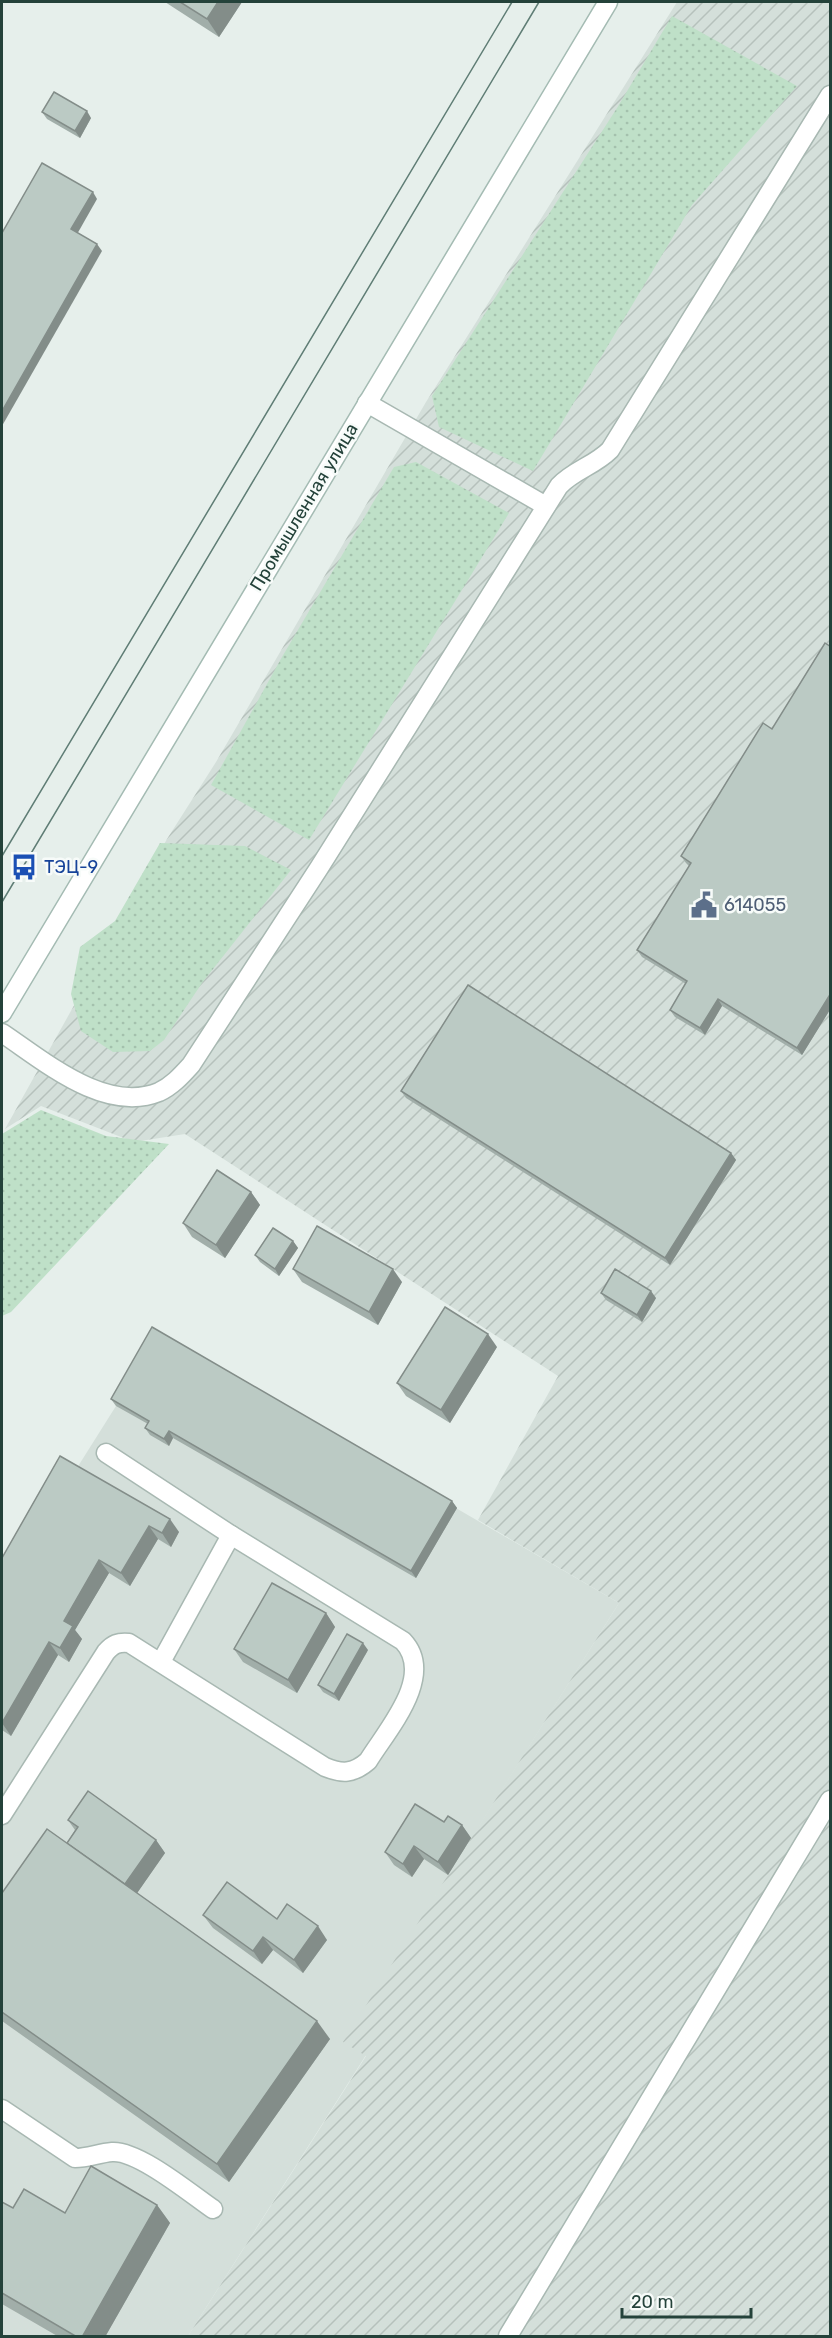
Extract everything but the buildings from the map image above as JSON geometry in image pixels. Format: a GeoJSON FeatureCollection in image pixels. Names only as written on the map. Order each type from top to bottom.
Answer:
{"type":"FeatureCollection","features":[{"type":"Feature","properties":{"kind":"street","name":"Промышленная улица"},"geometry":{"type":"LineString","coordinates":[[2,1013],[608,2]]}},
{"type":"Feature","properties":{"kind":"street"},"geometry":{"type":"LineString","coordinates":[[2,1033],[70,1078],[102,1092],[122,1097],[144,1097],[160,1091],[176,1081],[191,1065],[313,878],[559,486],[568,476],[591,466],[610,450],[831,95]]}},
{"type":"Feature","properties":{"kind":"street"},"geometry":{"type":"LineString","coordinates":[[367,403],[546,506]]}},
{"type":"Feature","properties":{"kind":"street"},"geometry":{"type":"LineString","coordinates":[[2,1815],[112,1645],[120,1642],[129,1643],[161,1662],[325,1767],[338,1772],[349,1773],[360,1769],[368,1761],[410,1694],[415,1663],[412,1650],[404,1641],[231,1535],[106,1454]]}},
{"type":"Feature","properties":{"kind":"street"},"geometry":{"type":"LineString","coordinates":[[161,1662],[231,1535]]}},
{"type":"Feature","properties":{"kind":"street"},"geometry":{"type":"LineString","coordinates":[[508,2337],[831,1800]]}},
{"type":"Feature","properties":{"kind":"street"},"geometry":{"type":"LineString","coordinates":[[2,2109],[75,2158],[86,2158],[111,2152],[125,2153],[141,2160],[213,2209]]}},
{"type":"Feature","properties":{"kind":"shaded area"},"geometry":{"type":"Polygon","coordinates":[[[677,2],[830,2],[830,2336],[188,2336],[366,2056],[343,2042],[619,1603],[478,1520],[558,1376],[185,1134],[134,1142],[41,1106],[5,1129],[167,839],[216,762],[426,402],[677,2]]]}},
{"type":"Feature","properties":{"kind":"shaded area"},"geometry":{"type":"Polygon","coordinates":[[[157,1334],[619,1603],[344,2042],[366,2055],[188,2336],[2,2336],[2,1587],[116,1406],[157,1334]]]}},
{"type":"Feature","properties":{"kind":"green space"},"geometry":{"type":"Polygon","coordinates":[[[672,16],[797,86],[692,205],[533,471],[439,427],[432,396],[617,108],[672,16]]]}},
{"type":"Feature","properties":{"kind":"green space"},"geometry":{"type":"Polygon","coordinates":[[[416,462],[509,513],[309,840],[211,785],[282,657],[394,467],[416,462]]]}},
{"type":"Feature","properties":{"kind":"green space"},"geometry":{"type":"Polygon","coordinates":[[[160,843],[245,846],[291,870],[202,983],[164,1040],[150,1051],[113,1052],[81,1031],[71,994],[80,947],[115,921],[160,843]]]}},
{"type":"Feature","properties":{"kind":"green space"},"geometry":{"type":"Polygon","coordinates":[[[41,1110],[106,1136],[169,1144],[11,1312],[2,1316],[2,1134],[41,1110]]]}},
{"type":"Feature","properties":{"kind":"tram line"},"geometry":{"type":"LineString","coordinates":[[2,856],[512,2]]}},
{"type":"Feature","properties":{"kind":"tram line"},"geometry":{"type":"LineString","coordinates":[[2,902],[539,2]]}},
{"type":"Feature","properties":{"kind":"place","name":"ТЭЦ-9"},"geometry":{"type":"Point","coordinates":[24,867]}},
{"type":"Feature","properties":{"kind":"place","name":"614055"},"geometry":{"type":"Point","coordinates":[704,905]}}]}
